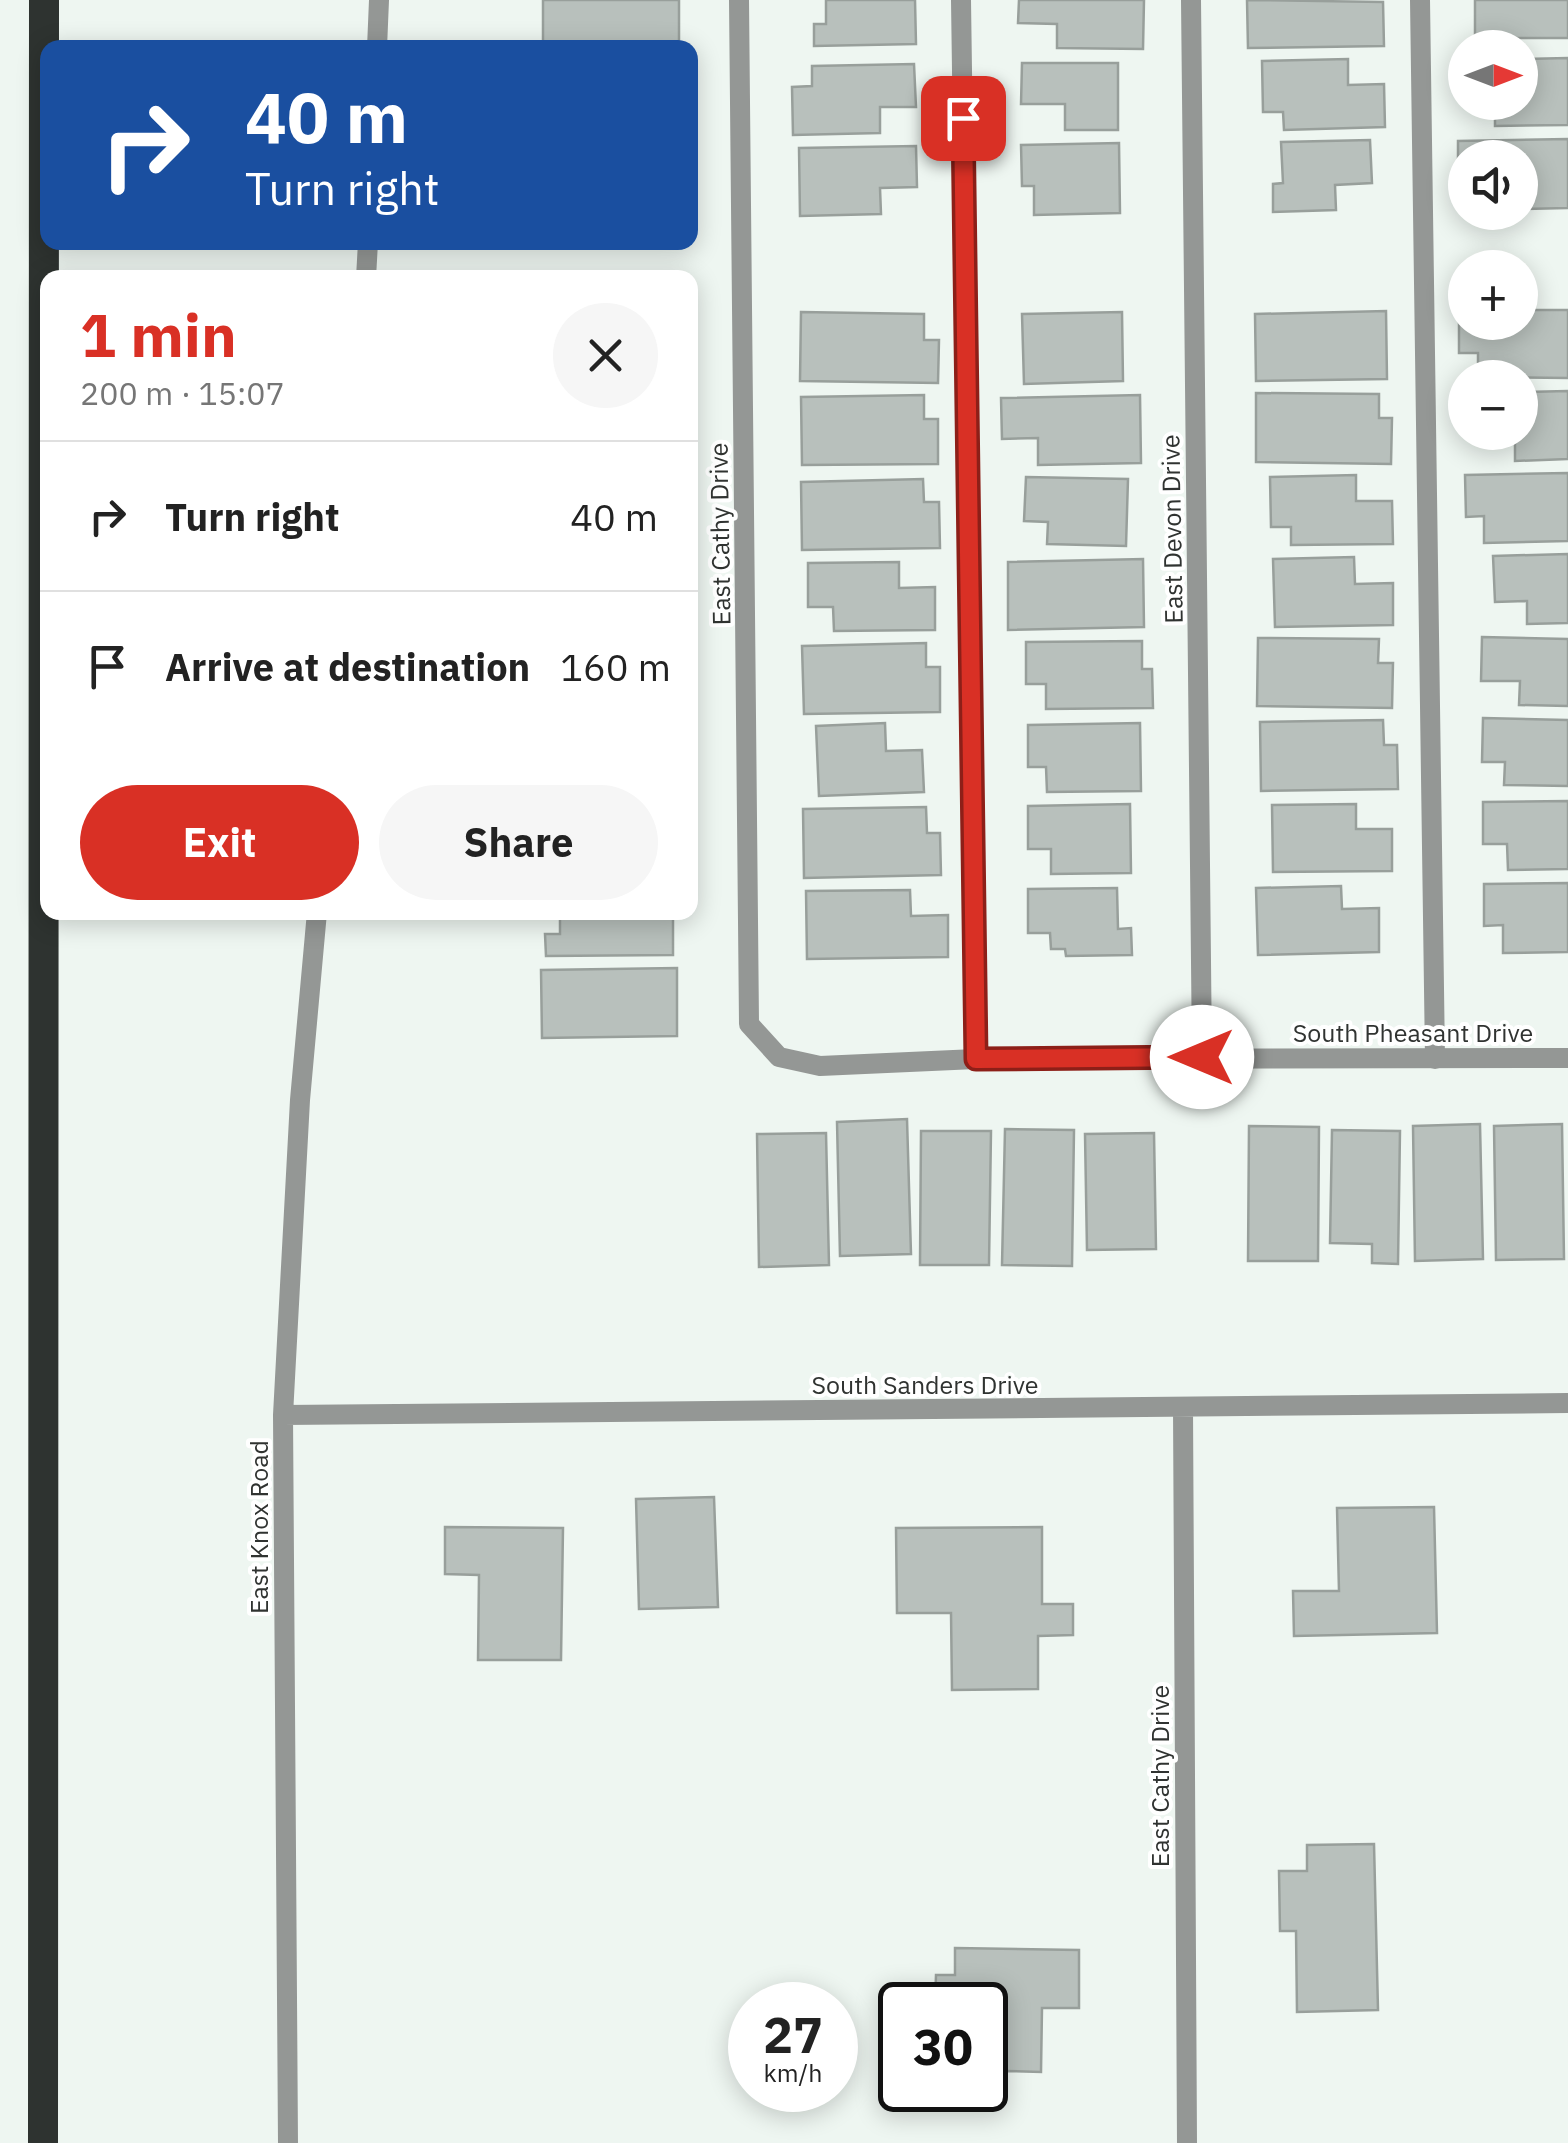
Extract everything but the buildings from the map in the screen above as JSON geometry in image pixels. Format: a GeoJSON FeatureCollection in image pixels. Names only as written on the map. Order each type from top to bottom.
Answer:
{"type":"FeatureCollection","features":[{"type":"Feature","properties":{"kind":"highway"},"geometry":{"type":"LineString","coordinates":[[44,0],[44,40]]}},
{"type":"Feature","properties":{"kind":"highway"},"geometry":{"type":"LineString","coordinates":[[44,920],[44,2143]]}},
{"type":"Feature","properties":{"kind":"street"},"geometry":{"type":"LineString","coordinates":[[377,40],[379,0]]}},
{"type":"Feature","properties":{"kind":"street","name":"East Cathy Drive"},"geometry":{"type":"LineString","coordinates":[[740,0],[750,1024],[778,1057]]}},
{"type":"Feature","properties":{"kind":"street"},"geometry":{"type":"LineString","coordinates":[[962,0],[976,1059]]}},
{"type":"Feature","properties":{"kind":"street","name":"East Devon Drive"},"geometry":{"type":"LineString","coordinates":[[1191,0],[1202,1057]]}},
{"type":"Feature","properties":{"kind":"street"},"geometry":{"type":"LineString","coordinates":[[1420,0],[1435,1060]]}},
{"type":"Feature","properties":{"kind":"street","name":"East Knox Road"},"geometry":{"type":"LineString","coordinates":[[288,2143],[283,1415],[300,1100],[316,920]]}},
{"type":"Feature","properties":{"kind":"street","name":"South Pheasant Drive"},"geometry":{"type":"LineString","coordinates":[[778,1057],[820,1066],[976,1059],[1568,1058]]}},
{"type":"Feature","properties":{"kind":"street","name":"South Sanders Drive"},"geometry":{"type":"LineString","coordinates":[[283,1415],[1568,1403]]}},
{"type":"Feature","properties":{"kind":"street","name":"East Cathy Drive"},"geometry":{"type":"LineString","coordinates":[[1183,1408],[1187,2143]]}},
{"type":"Feature","properties":{"kind":"route"},"geometry":{"type":"LineString","coordinates":[[963,118],[976,1059],[1202,1057]]}}]}
